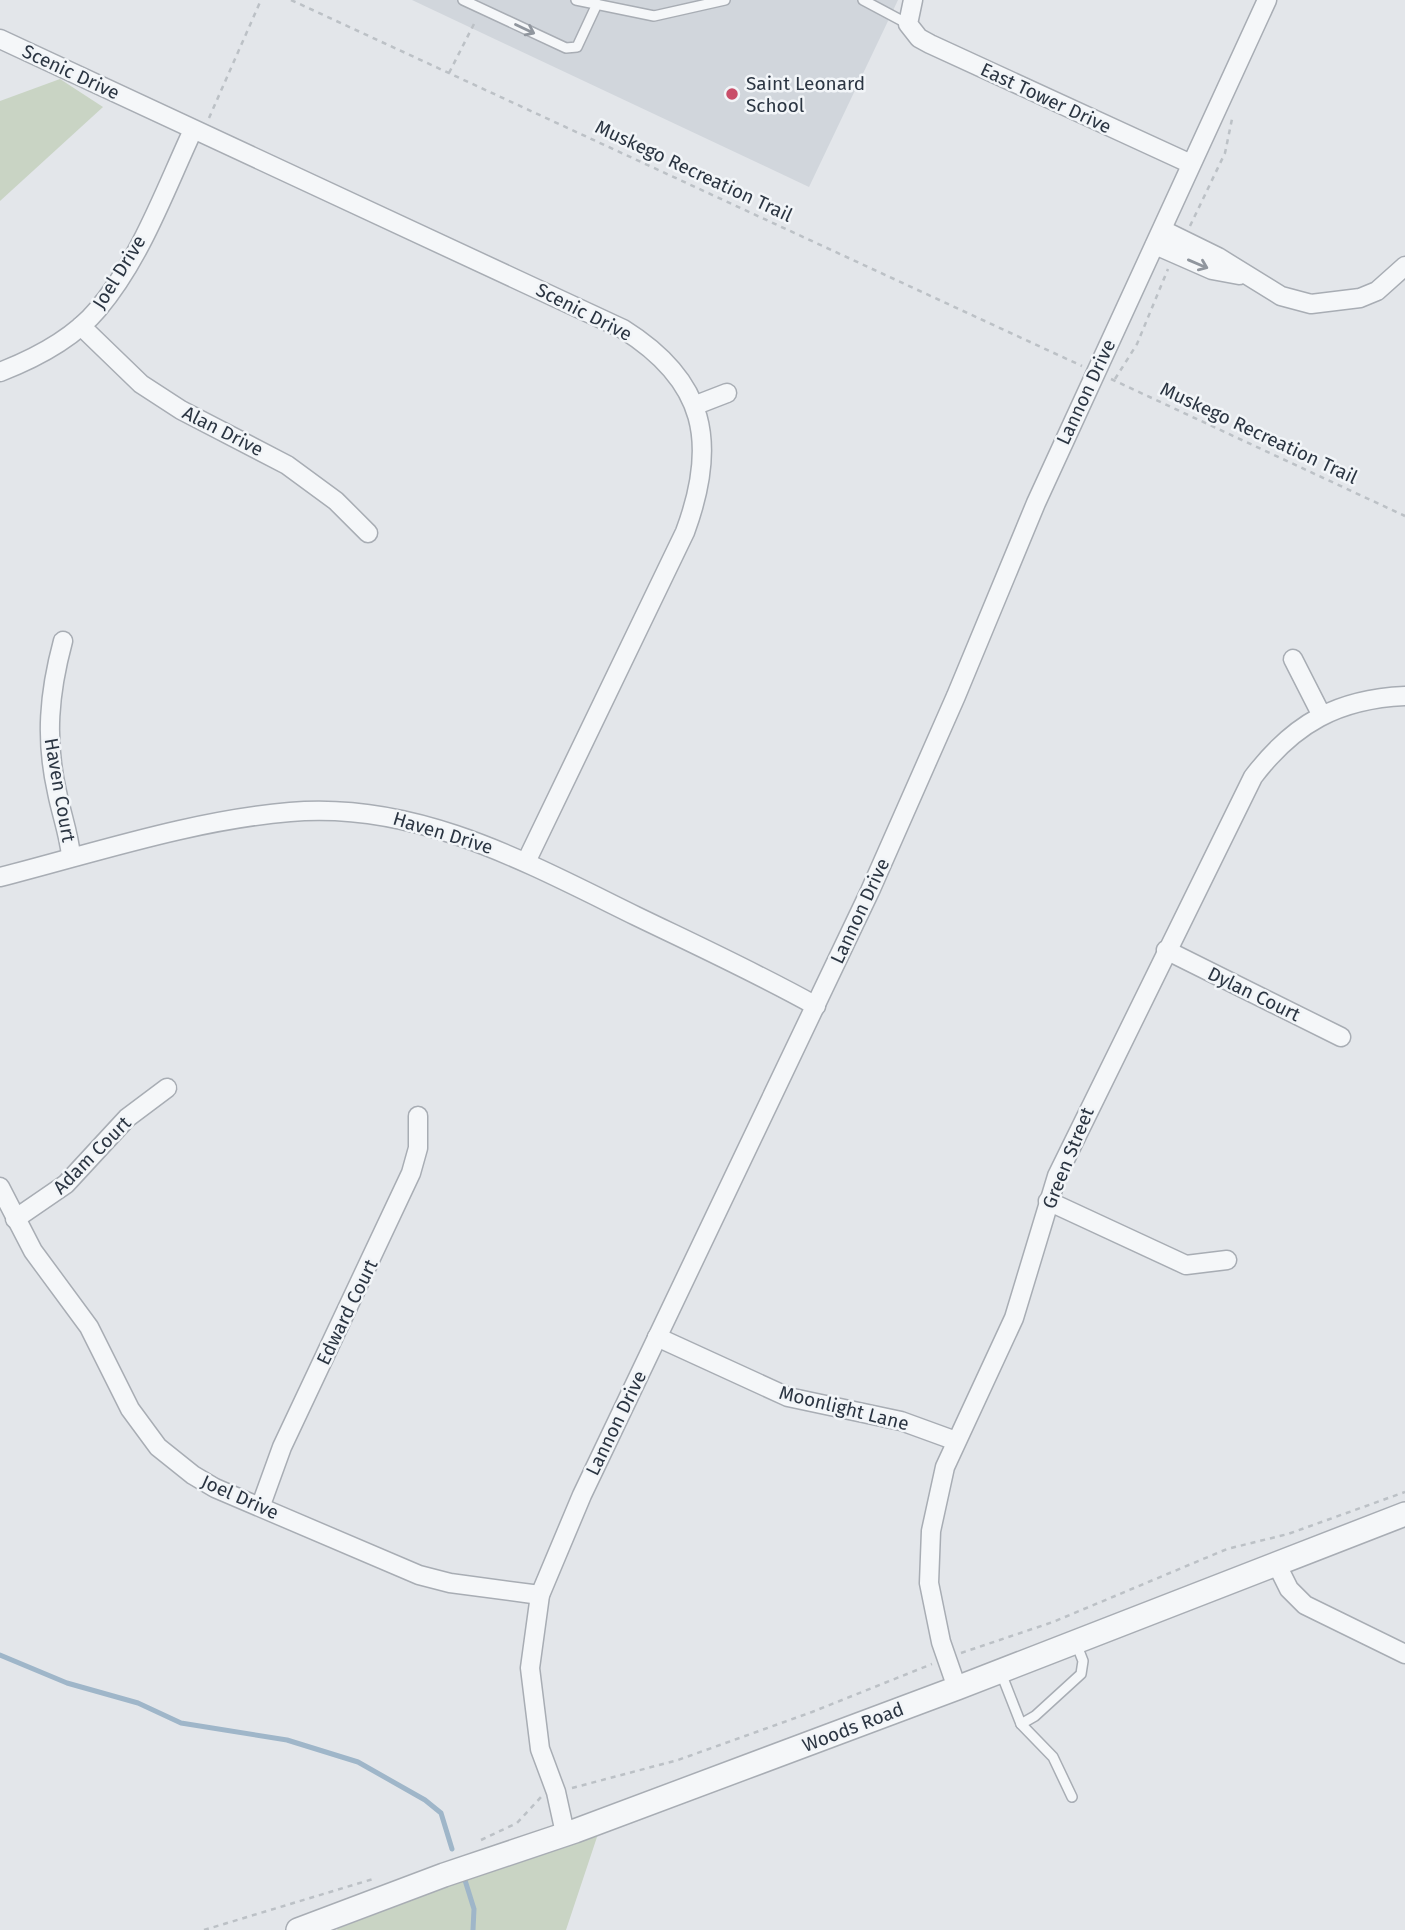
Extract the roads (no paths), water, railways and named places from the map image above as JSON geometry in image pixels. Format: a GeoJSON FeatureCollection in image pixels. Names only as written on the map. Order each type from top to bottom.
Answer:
{"type":"FeatureCollection","features":[{"type":"Feature","properties":{"kind":"street"},"geometry":{"type":"LineString","coordinates":[[908,24],[912,0]]}},
{"type":"Feature","properties":{"kind":"street","name":"Lannon Drive"},"geometry":{"type":"LineString","coordinates":[[565,1833],[556,1792],[540,1749],[530,1668],[540,1595],[582,1494],[816,1006],[956,696],[1036,503],[1267,0]]}},
{"type":"Feature","properties":{"kind":"street","name":"East Tower Drive"},"geometry":{"type":"LineString","coordinates":[[908,24],[919,38],[930,44],[1191,164]]}},
{"type":"Feature","properties":{"kind":"street","name":"Scenic Drive"},"geometry":{"type":"LineString","coordinates":[[0,39],[623,329],[655,353],[696,405],[703,443],[698,489],[685,532],[526,862]]}},
{"type":"Feature","properties":{"kind":"street","name":"Joel Drive"},"geometry":{"type":"LineString","coordinates":[[0,372],[28,361],[81,326],[98,309],[134,256],[198,132]]}},
{"type":"Feature","properties":{"kind":"street"},"geometry":{"type":"LineString","coordinates":[[1159,237],[1218,257],[1242,275],[1281,296],[1324,304],[1360,298],[1377,291],[1405,266]]}},
{"type":"Feature","properties":{"kind":"street","name":"Alan Drive"},"geometry":{"type":"LineString","coordinates":[[81,326],[142,384],[181,410],[288,465],[335,501],[368,533]]}},
{"type":"Feature","properties":{"kind":"street"},"geometry":{"type":"LineString","coordinates":[[696,405],[727,393]]}},
{"type":"Feature","properties":{"kind":"street","name":"Haven Court"},"geometry":{"type":"LineString","coordinates":[[64,641],[52,681],[48,726],[52,770],[71,856]]}},
{"type":"Feature","properties":{"kind":"street"},"geometry":{"type":"LineString","coordinates":[[1293,659],[1321,714]]}},
{"type":"Feature","properties":{"kind":"street","name":"Green Street"},"geometry":{"type":"LineString","coordinates":[[957,1688],[933,1611],[928,1556],[936,1498],[956,1441],[1014,1318],[1048,1201],[1090,1103],[1253,777],[1287,738],[1321,714],[1365,702],[1405,696]]}},
{"type":"Feature","properties":{"kind":"street","name":"Haven Drive"},"geometry":{"type":"LineString","coordinates":[[0,877],[71,856],[244,817],[292,811],[341,811],[421,823],[469,838],[526,862],[816,1006]]}},
{"type":"Feature","properties":{"kind":"street","name":"Dylan Court"},"geometry":{"type":"LineString","coordinates":[[1166,950],[1341,1037]]}},
{"type":"Feature","properties":{"kind":"street","name":"Adam Court"},"geometry":{"type":"LineString","coordinates":[[15,1219],[66,1184],[127,1118],[167,1088]]}},
{"type":"Feature","properties":{"kind":"street","name":"Edward Court"},"geometry":{"type":"LineString","coordinates":[[261,1505],[282,1447],[411,1172],[418,1148],[418,1116]]}},
{"type":"Feature","properties":{"kind":"street","name":"Joel Drive"},"geometry":{"type":"LineString","coordinates":[[0,1187],[33,1251],[89,1327],[130,1409],[158,1447],[193,1475],[419,1575],[464,1586],[540,1595]]}},
{"type":"Feature","properties":{"kind":"street"},"geometry":{"type":"LineString","coordinates":[[1048,1201],[1186,1265],[1227,1260]]}},
{"type":"Feature","properties":{"kind":"street","name":"Moonlight Lane"},"geometry":{"type":"LineString","coordinates":[[657,1337],[788,1397],[901,1421],[956,1441]]}},
{"type":"Feature","properties":{"kind":"street","name":"Woods Road"},"geometry":{"type":"LineString","coordinates":[[298,1930],[957,1688],[1405,1514]]}},
{"type":"Feature","properties":{"kind":"street"},"geometry":{"type":"LineString","coordinates":[[1276,1563],[1289,1589],[1305,1605],[1405,1654]]}},
{"type":"Feature","properties":{"kind":"lane"},"geometry":{"type":"LineString","coordinates":[[463,0],[566,48],[577,47],[583,39],[597,4]]}},
{"type":"Feature","properties":{"kind":"lane"},"geometry":{"type":"LineString","coordinates":[[576,0],[654,16],[725,0]]}},
{"type":"Feature","properties":{"kind":"lane"},"geometry":{"type":"LineString","coordinates":[[863,0],[908,24]]}},
{"type":"Feature","properties":{"kind":"lane"},"geometry":{"type":"LineString","coordinates":[[1021,1724],[1035,1716],[1081,1674],[1083,1661],[1075,1642]]}},
{"type":"Feature","properties":{"kind":"lane"},"geometry":{"type":"LineString","coordinates":[[1000,1671],[1021,1724],[1053,1758],[1072,1797]]}},
{"type":"Feature","properties":{"kind":"waterway"},"geometry":{"type":"LineString","coordinates":[[0,1655],[67,1683],[138,1703],[181,1723],[287,1740],[358,1762],[425,1800],[441,1813],[452,1849]]}},
{"type":"Feature","properties":{"kind":"waterway"},"geometry":{"type":"LineString","coordinates":[[464,1877],[474,1909],[473,1930]]}},
{"type":"Feature","properties":{"kind":"place","name":"Saint Leonard School"},"geometry":{"type":"Point","coordinates":[732,94]}}]}
